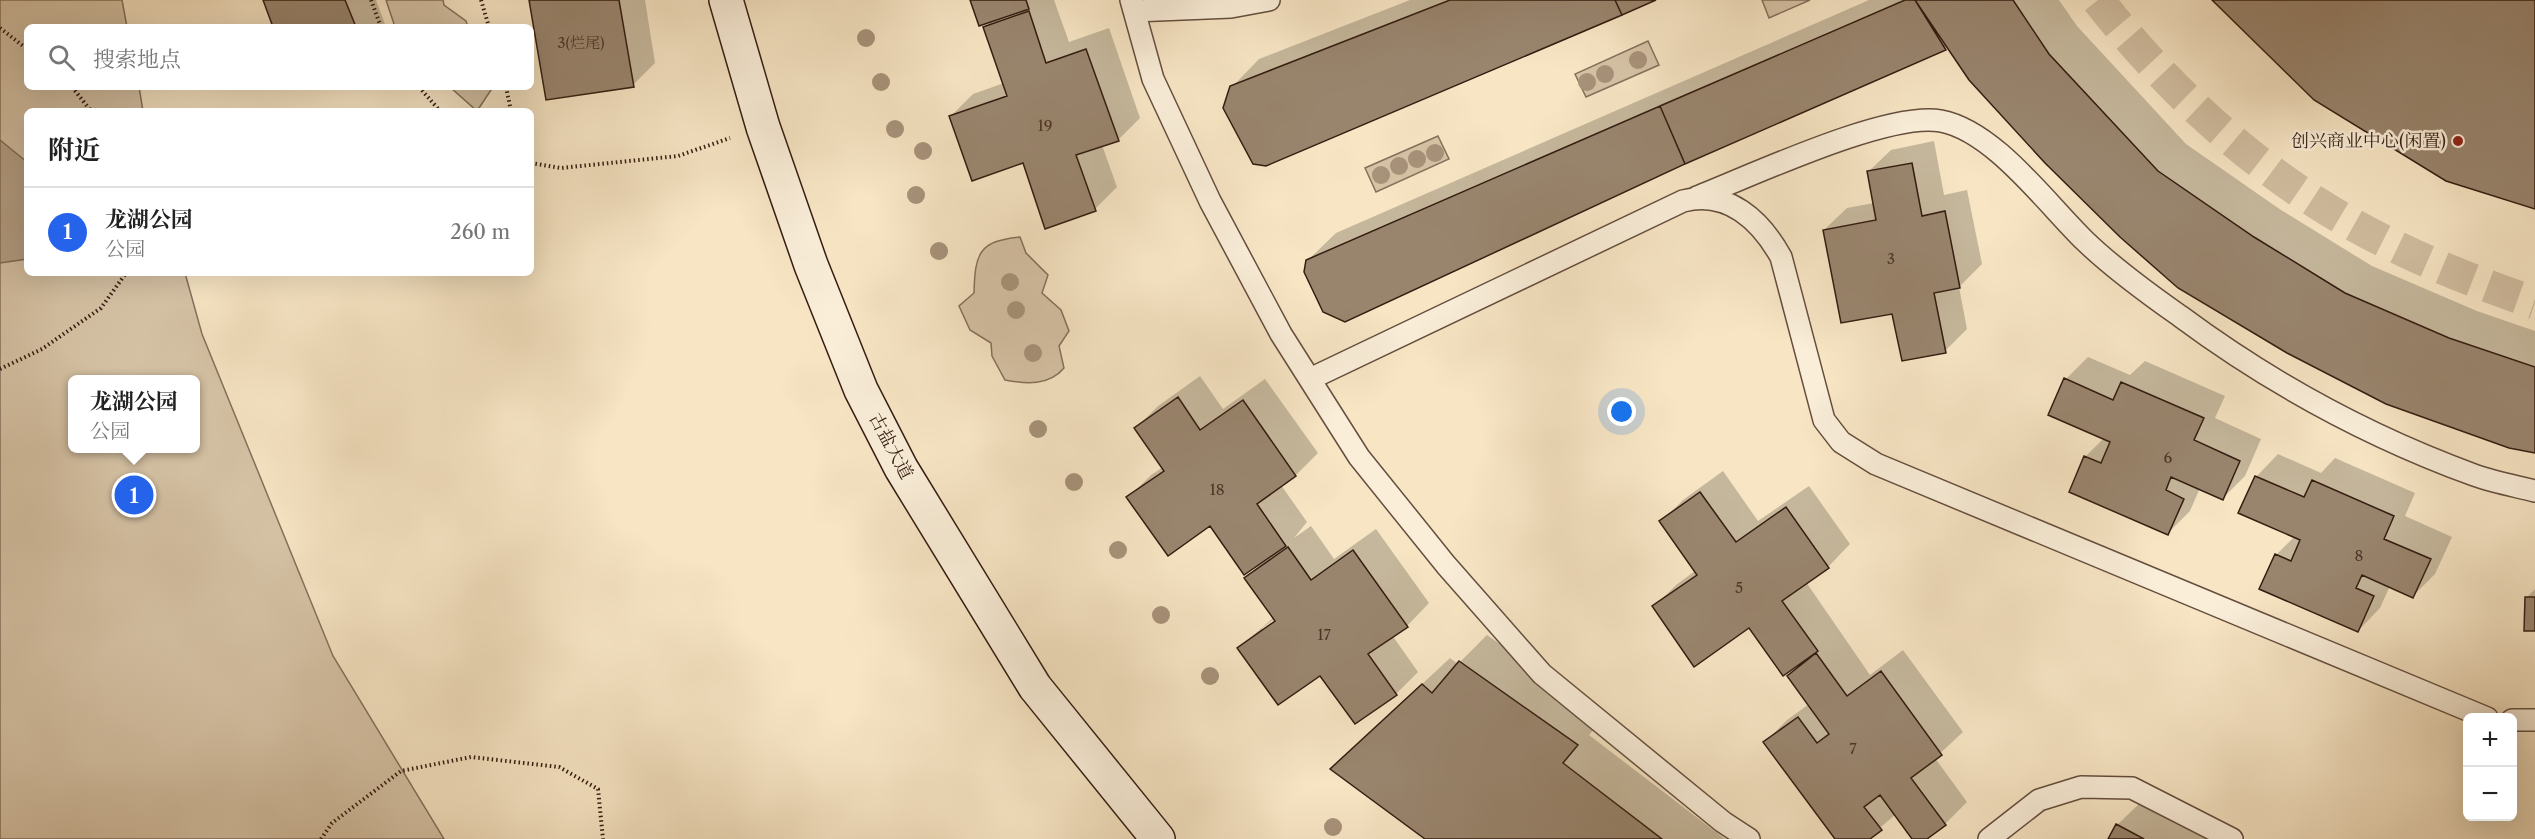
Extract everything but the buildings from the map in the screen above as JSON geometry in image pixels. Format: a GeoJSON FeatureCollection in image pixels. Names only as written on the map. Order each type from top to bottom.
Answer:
{"type":"FeatureCollection","features":[{"type":"Feature","properties":{"kind":"street","name":"古盐大道"},"geometry":{"type":"LineString","coordinates":[[726,0],[763,127],[811,265],[861,390],[901,468],[1035,687],[1158,839]]}},
{"type":"Feature","properties":{"kind":"lane"},"geometry":{"type":"LineString","coordinates":[[1269,0],[1232,7],[1133,6],[1153,79],[1210,201],[1281,334],[1366,466],[1446,565],[1542,674],[1723,822],[1749,839]]}},
{"type":"Feature","properties":{"kind":"lane"},"geometry":{"type":"LineString","coordinates":[[1310,380],[1683,201],[1697,198],[1862,134],[1907,123],[1940,121],[1964,128],[1997,149],[2087,243],[2180,317],[2262,371],[2362,428],[2476,476],[2535,491]]}},
{"type":"Feature","properties":{"kind":"lane"},"geometry":{"type":"LineString","coordinates":[[1697,198],[1737,208],[1755,220],[1770,237],[1781,257],[1824,420],[1841,442],[1876,464],[2477,713]]}},
{"type":"Feature","properties":{"kind":"lane"},"geometry":{"type":"LineString","coordinates":[[2517,720],[2535,720]]}},
{"type":"Feature","properties":{"kind":"lane"},"geometry":{"type":"LineString","coordinates":[[1989,839],[2039,800],[2081,787],[2132,788],[2232,839]]}},
{"type":"Feature","properties":{"kind":"path"},"geometry":{"type":"LineString","coordinates":[[371,0],[380,24]]}},
{"type":"Feature","properties":{"kind":"path"},"geometry":{"type":"LineString","coordinates":[[481,0],[488,24]]}},
{"type":"Feature","properties":{"kind":"path"},"geometry":{"type":"LineString","coordinates":[[0,28],[24,46]]}},
{"type":"Feature","properties":{"kind":"path"},"geometry":{"type":"LineString","coordinates":[[74,90],[89,108]]}},
{"type":"Feature","properties":{"kind":"path"},"geometry":{"type":"LineString","coordinates":[[422,90],[437,108]]}},
{"type":"Feature","properties":{"kind":"path"},"geometry":{"type":"LineString","coordinates":[[507,90],[510,108]]}},
{"type":"Feature","properties":{"kind":"path"},"geometry":{"type":"LineString","coordinates":[[534,164],[561,168],[678,156],[763,127]]}},
{"type":"Feature","properties":{"kind":"path"},"geometry":{"type":"LineString","coordinates":[[0,369],[42,349],[101,308],[124,276]]}},
{"type":"Feature","properties":{"kind":"path"},"geometry":{"type":"LineString","coordinates":[[321,839],[332,823],[401,771],[471,757],[559,767],[598,789],[603,839]]}},
{"type":"Feature","properties":{"kind":"shaded area"},"geometry":{"type":"Polygon","coordinates":[[[0,0],[122,0],[126,24],[24,24],[24,90],[140,90],[142,108],[24,108],[24,276],[186,276],[202,334],[333,656],[444,839],[0,839],[0,0]]]}},
{"type":"Feature","properties":{"kind":"shaded area"},"geometry":{"type":"Polygon","coordinates":[[[386,0],[443,0],[444,5],[467,24],[394,24],[386,0]]]}},
{"type":"Feature","properties":{"kind":"shaded area"},"geometry":{"type":"Polygon","coordinates":[[[1762,0],[1810,0],[1769,18],[1762,0]]]}},
{"type":"Feature","properties":{"kind":"shaded area"},"geometry":{"type":"Polygon","coordinates":[[[1648,41],[1659,65],[1586,97],[1575,74],[1648,41]]]}},
{"type":"Feature","properties":{"kind":"shaded area"},"geometry":{"type":"Polygon","coordinates":[[[453,90],[491,90],[479,108],[474,108],[453,90]]]}},
{"type":"Feature","properties":{"kind":"shaded area"},"geometry":{"type":"Polygon","coordinates":[[[1438,136],[1449,159],[1376,192],[1365,168],[1438,136]]]}},
{"type":"Feature","properties":{"kind":"shaded area"},"geometry":{"type":"Polygon","coordinates":[[[0,140],[24,160],[24,259],[0,263],[0,140]]]}},
{"type":"Feature","properties":{"kind":"shaded area"},"geometry":{"type":"Polygon","coordinates":[[[1020,237],[1026,253],[1048,275],[1042,293],[1061,310],[1069,331],[1059,346],[1064,368],[1051,378],[1037,382],[1005,380],[992,356],[991,343],[970,330],[959,306],[974,293],[976,268],[982,252],[996,242],[1020,237]]]}},
{"type":"Feature","properties":{"kind":"tunnel"},"geometry":{"type":"LineString","coordinates":[[2098,0],[2161,73],[2195,107],[2269,170],[2349,223],[2392,245],[2463,276],[2535,303]]}},
{"type":"Feature","properties":{"kind":"place","name":"创兴商业中心(闲置)"},"geometry":{"type":"Point","coordinates":[2458,141]}},
{"type":"Feature","properties":{"kind":"place","name":"龙湖公园"},"geometry":{"type":"Point","coordinates":[134,495]}}]}
